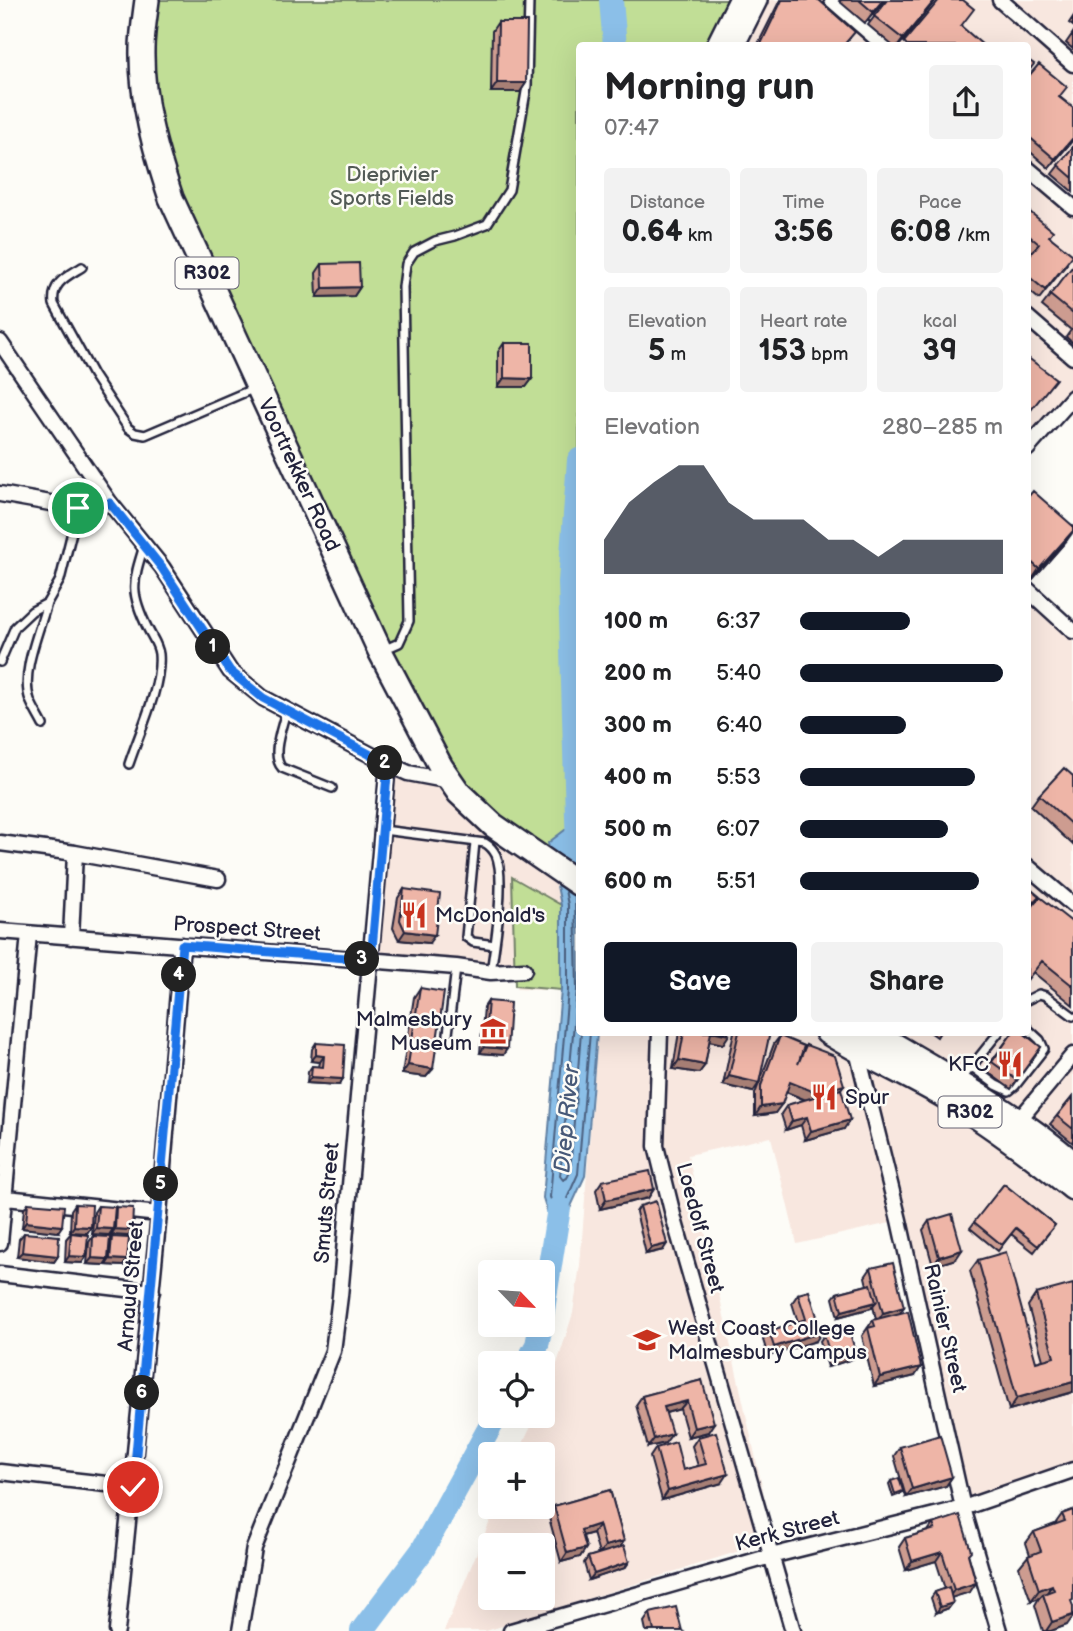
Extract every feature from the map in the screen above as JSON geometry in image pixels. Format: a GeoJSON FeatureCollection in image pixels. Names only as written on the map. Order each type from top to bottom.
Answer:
{"type":"FeatureCollection","features":[{"type":"Feature","properties":{"kind":"main road","name":"Voortrekker Road"},"geometry":{"type":"LineString","coordinates":[[147,0],[142,48],[152,138],[171,198],[380,651],[434,755],[459,793],[493,825],[576,882]]}},
{"type":"Feature","properties":{"kind":"main road"},"geometry":{"type":"LineString","coordinates":[[719,42],[740,0]]}},
{"type":"Feature","properties":{"kind":"main road"},"geometry":{"type":"LineString","coordinates":[[735,42],[756,0]]}},
{"type":"Feature","properties":{"kind":"main road","name":"R302"},"geometry":{"type":"LineString","coordinates":[[839,1036],[857,1042],[943,1095],[1012,1128],[1073,1163]]}},
{"type":"Feature","properties":{"kind":"main road","name":"R302"},"geometry":{"type":"LineString","coordinates":[[881,1036],[965,1075],[1012,1128],[1073,1188]]}},
{"type":"Feature","properties":{"kind":"street"},"geometry":{"type":"LineString","coordinates":[[832,0],[880,42]]}},
{"type":"Feature","properties":{"kind":"street"},"geometry":{"type":"LineString","coordinates":[[1000,0],[1073,64]]}},
{"type":"Feature","properties":{"kind":"street"},"geometry":{"type":"LineString","coordinates":[[1031,171],[1073,207]]}},
{"type":"Feature","properties":{"kind":"street"},"geometry":{"type":"LineString","coordinates":[[1031,320],[1073,357]]}},
{"type":"Feature","properties":{"kind":"street"},"geometry":{"type":"LineString","coordinates":[[0,342],[110,503],[162,568],[230,671],[263,698],[388,764],[408,773],[450,781]]}},
{"type":"Feature","properties":{"kind":"street"},"geometry":{"type":"LineString","coordinates":[[1031,444],[1073,397]]}},
{"type":"Feature","properties":{"kind":"street"},"geometry":{"type":"LineString","coordinates":[[0,494],[78,508],[110,503]]}},
{"type":"Feature","properties":{"kind":"street"},"geometry":{"type":"LineString","coordinates":[[1031,593],[1073,631]]}},
{"type":"Feature","properties":{"kind":"street","name":"Smuts Street"},"geometry":{"type":"LineString","coordinates":[[240,1631],[254,1548],[333,1351],[388,764]]}},
{"type":"Feature","properties":{"kind":"street"},"geometry":{"type":"LineString","coordinates":[[0,843],[75,853],[218,879]]}},
{"type":"Feature","properties":{"kind":"street"},"geometry":{"type":"LineString","coordinates":[[71,937],[75,853]]}},
{"type":"Feature","properties":{"kind":"street"},"geometry":{"type":"LineString","coordinates":[[1031,869],[1073,905]]}},
{"type":"Feature","properties":{"kind":"street","name":"Prospect Street"},"geometry":{"type":"LineString","coordinates":[[0,931],[491,972],[524,971]]}},
{"type":"Feature","properties":{"kind":"street"},"geometry":{"type":"LineString","coordinates":[[0,1243],[29,934]]}},
{"type":"Feature","properties":{"kind":"street","name":"Arnaud Street"},"geometry":{"type":"LineString","coordinates":[[117,1631],[152,1292],[182,945]]}},
{"type":"Feature","properties":{"kind":"street","name":"Loedolf Street"},"geometry":{"type":"LineString","coordinates":[[660,1036],[656,1146],[674,1219],[793,1631]]}},
{"type":"Feature","properties":{"kind":"street","name":"Rainier Street"},"geometry":{"type":"LineString","coordinates":[[857,1042],[963,1508],[999,1631]]}},
{"type":"Feature","properties":{"kind":"street"},"geometry":{"type":"LineString","coordinates":[[1012,1128],[1073,1055]]}},
{"type":"Feature","properties":{"kind":"street"},"geometry":{"type":"LineString","coordinates":[[6,1198],[159,1214]]}},
{"type":"Feature","properties":{"kind":"street"},"geometry":{"type":"LineString","coordinates":[[0,1274],[152,1292]]}},
{"type":"Feature","properties":{"kind":"street","name":"Kerk Street"},"geometry":{"type":"LineString","coordinates":[[511,1631],[771,1556],[963,1508],[1073,1470]]}},
{"type":"Feature","properties":{"kind":"street"},"geometry":{"type":"LineString","coordinates":[[0,1472],[133,1487]]}},
{"type":"Feature","properties":{"kind":"lane"},"geometry":{"type":"LineString","coordinates":[[380,651],[399,643],[409,621],[403,287],[406,264],[415,252],[435,241],[487,224],[509,190],[527,86],[529,0]]}},
{"type":"Feature","properties":{"kind":"lane"},"geometry":{"type":"LineString","coordinates":[[82,267],[58,282],[52,294],[54,304],[93,375],[128,428],[135,433],[145,435],[258,386]]}},
{"type":"Feature","properties":{"kind":"lane"},"geometry":{"type":"LineString","coordinates":[[43,724],[30,700],[28,668],[47,603],[61,580],[78,508]]}},
{"type":"Feature","properties":{"kind":"lane"},"geometry":{"type":"LineString","coordinates":[[129,764],[159,667],[159,650],[138,610],[134,594],[133,580],[144,546]]}},
{"type":"Feature","properties":{"kind":"lane"},"geometry":{"type":"LineString","coordinates":[[0,662],[15,628],[32,611],[47,603]]}},
{"type":"Feature","properties":{"kind":"lane"},"geometry":{"type":"LineString","coordinates":[[287,709],[277,750],[278,764],[332,788]]}},
{"type":"Feature","properties":{"kind":"lane"},"geometry":{"type":"LineString","coordinates":[[383,830],[485,843],[492,848],[498,859],[499,878],[491,972]]}},
{"type":"Feature","properties":{"kind":"lane"},"geometry":{"type":"LineString","coordinates":[[475,842],[466,937],[473,942],[495,946]]}},
{"type":"Feature","properties":{"kind":"lane"},"geometry":{"type":"LineString","coordinates":[[448,1034],[456,967]]}},
{"type":"Feature","properties":{"kind":"lane"},"geometry":{"type":"LineString","coordinates":[[1031,998],[1039,994],[1046,996],[1073,1016]]}},
{"type":"Feature","properties":{"kind":"lane"},"geometry":{"type":"LineString","coordinates":[[996,1036],[965,1075],[1009,1091],[1016,1086],[1044,1049],[1040,1040],[1031,1032]]}},
{"type":"Feature","properties":{"kind":"shaded area"},"geometry":{"type":"Polygon","coordinates":[[[740,0],[1073,0],[1073,397],[1031,444],[1031,42],[719,42],[740,0]]]}},
{"type":"Feature","properties":{"kind":"shaded area"},"geometry":{"type":"Polygon","coordinates":[[[1031,593],[1073,631],[1073,1470],[963,1508],[899,1221],[797,1244],[771,1137],[688,1155],[774,1540],[555,1609],[555,1533],[485,1533],[491,1519],[555,1519],[555,1442],[524,1442],[530,1428],[555,1428],[555,1370],[573,1313],[580,1265],[595,1066],[572,1064],[576,1006],[576,1036],[1031,1036],[1031,593]]]}},
{"type":"Feature","properties":{"kind":"shaded area"},"geometry":{"type":"Polygon","coordinates":[[[388,764],[437,780],[576,882],[576,991],[516,989],[523,971],[371,960],[388,764]]]}},
{"type":"Feature","properties":{"kind":"shaded area"},"geometry":{"type":"Polygon","coordinates":[[[478,1550],[478,1610],[552,1610],[486,1631],[444,1631],[478,1550]]]}},
{"type":"Feature","properties":{"kind":"green space","name":"Dieprivier Sports Fields"},"geometry":{"type":"Polygon","coordinates":[[[147,0],[740,0],[719,42],[576,42],[576,882],[459,793],[152,138],[147,0]]]}},
{"type":"Feature","properties":{"kind":"green space"},"geometry":{"type":"Polygon","coordinates":[[[512,877],[561,905],[561,990],[515,986],[512,877]]]}},
{"type":"Feature","properties":{"kind":"water"},"geometry":{"type":"Polygon","coordinates":[[[576,822],[576,1036],[597,1036],[585,1176],[556,1239],[543,1198],[561,990],[561,905],[548,843],[576,822]]]}},
{"type":"Feature","properties":{"kind":"building"},"geometry":{"type":"Polygon","coordinates":[[[782,0],[819,0],[855,32],[846,42],[762,42],[782,0]]]}},
{"type":"Feature","properties":{"kind":"building"},"geometry":{"type":"Polygon","coordinates":[[[859,0],[883,0],[873,12],[859,0]]]}},
{"type":"Feature","properties":{"kind":"building"},"geometry":{"type":"Polygon","coordinates":[[[887,0],[935,0],[903,39],[874,16],[887,0]]]}},
{"type":"Feature","properties":{"kind":"building"},"geometry":{"type":"Polygon","coordinates":[[[939,0],[963,0],[974,9],[961,26],[979,42],[904,42],[939,0]]]}},
{"type":"Feature","properties":{"kind":"building"},"geometry":{"type":"Polygon","coordinates":[[[498,22],[527,22],[526,83],[497,83],[498,22]]]}},
{"type":"Feature","properties":{"kind":"building"},"geometry":{"type":"Polygon","coordinates":[[[1039,64],[1067,87],[1059,97],[1073,108],[1073,138],[1055,159],[1031,138],[1031,73],[1039,64]]]}},
{"type":"Feature","properties":{"kind":"building"},"geometry":{"type":"Polygon","coordinates":[[[1073,147],[1073,178],[1058,165],[1073,147]]]}},
{"type":"Feature","properties":{"kind":"building"},"geometry":{"type":"Polygon","coordinates":[[[1031,213],[1053,231],[1049,236],[1073,255],[1045,290],[1031,278],[1031,253],[1039,244],[1031,237],[1031,213]]]}},
{"type":"Feature","properties":{"kind":"building"},"geometry":{"type":"Polygon","coordinates":[[[359,263],[360,287],[323,288],[322,264],[359,263]]]}},
{"type":"Feature","properties":{"kind":"building"},"geometry":{"type":"Polygon","coordinates":[[[1073,266],[1073,314],[1050,295],[1073,266]]]}},
{"type":"Feature","properties":{"kind":"building"},"geometry":{"type":"Polygon","coordinates":[[[504,343],[532,343],[532,379],[504,378],[504,343]]]}},
{"type":"Feature","properties":{"kind":"building"},"geometry":{"type":"Polygon","coordinates":[[[1031,360],[1056,379],[1031,410],[1031,360]]]}},
{"type":"Feature","properties":{"kind":"building"},"geometry":{"type":"Polygon","coordinates":[[[1033,491],[1073,526],[1073,531],[1039,569],[1031,562],[1033,491]]]}},
{"type":"Feature","properties":{"kind":"building"},"geometry":{"type":"Polygon","coordinates":[[[1064,768],[1073,776],[1073,826],[1039,795],[1064,768]]]}},
{"type":"Feature","properties":{"kind":"building","name":"McDonald's"},"geometry":{"type":"Polygon","coordinates":[[[404,889],[440,894],[435,935],[405,931],[400,920],[404,889]]]}},
{"type":"Feature","properties":{"kind":"building"},"geometry":{"type":"Polygon","coordinates":[[[1031,889],[1039,896],[1031,905],[1031,889]]]}},
{"type":"Feature","properties":{"kind":"building"},"geometry":{"type":"Polygon","coordinates":[[[1040,897],[1073,923],[1073,986],[1042,961],[1031,975],[1031,908],[1040,897]]]}},
{"type":"Feature","properties":{"kind":"building"},"geometry":{"type":"Polygon","coordinates":[[[420,988],[444,992],[433,1069],[408,1065],[420,988]]]}},
{"type":"Feature","properties":{"kind":"building","name":"Malmesbury Museum"},"geometry":{"type":"Polygon","coordinates":[[[488,1001],[510,1003],[507,1049],[484,1047],[488,1001]]]}},
{"type":"Feature","properties":{"kind":"building"},"geometry":{"type":"Polygon","coordinates":[[[683,1036],[710,1036],[705,1065],[679,1060],[683,1036]]]}},
{"type":"Feature","properties":{"kind":"building"},"geometry":{"type":"Polygon","coordinates":[[[738,1036],[769,1036],[759,1083],[729,1076],[738,1036]]]}},
{"type":"Feature","properties":{"kind":"building"},"geometry":{"type":"Polygon","coordinates":[[[780,1036],[804,1046],[798,1064],[806,1045],[835,1056],[844,1085],[817,1093],[790,1082],[782,1104],[761,1107],[761,1086],[780,1036]]]}},
{"type":"Feature","properties":{"kind":"building"},"geometry":{"type":"Polygon","coordinates":[[[1010,1036],[1027,1036],[1041,1047],[1017,1080],[992,1062],[1010,1036]]]}},
{"type":"Feature","properties":{"kind":"building"},"geometry":{"type":"Polygon","coordinates":[[[316,1043],[345,1045],[343,1079],[311,1077],[312,1066],[323,1067],[324,1056],[316,1055],[316,1043]]]}},
{"type":"Feature","properties":{"kind":"building"},"geometry":{"type":"Polygon","coordinates":[[[841,1089],[850,1120],[811,1131],[807,1117],[792,1121],[787,1105],[841,1089]]]}},
{"type":"Feature","properties":{"kind":"building"},"geometry":{"type":"Polygon","coordinates":[[[1073,1096],[1073,1129],[1057,1116],[1073,1096]]]}},
{"type":"Feature","properties":{"kind":"building"},"geometry":{"type":"Polygon","coordinates":[[[650,1171],[654,1189],[606,1200],[602,1181],[650,1171]]]}},
{"type":"Feature","properties":{"kind":"building"},"geometry":{"type":"Polygon","coordinates":[[[1004,1184],[1055,1225],[1038,1246],[1016,1228],[1002,1245],[974,1222],[1004,1184]]]}},
{"type":"Feature","properties":{"kind":"building"},"geometry":{"type":"Polygon","coordinates":[[[656,1201],[667,1244],[651,1248],[640,1206],[656,1201]]]}},
{"type":"Feature","properties":{"kind":"building"},"geometry":{"type":"Polygon","coordinates":[[[28,1203],[64,1206],[62,1226],[26,1222],[28,1203]]]}},
{"type":"Feature","properties":{"kind":"building"},"geometry":{"type":"Polygon","coordinates":[[[75,1204],[92,1205],[91,1227],[74,1226],[75,1204]]]}},
{"type":"Feature","properties":{"kind":"building"},"geometry":{"type":"Polygon","coordinates":[[[98,1206],[115,1207],[113,1229],[96,1228],[98,1206]]]}},
{"type":"Feature","properties":{"kind":"building"},"geometry":{"type":"Polygon","coordinates":[[[116,1207],[133,1208],[132,1230],[115,1229],[116,1207]]]}},
{"type":"Feature","properties":{"kind":"building"},"geometry":{"type":"Polygon","coordinates":[[[952,1214],[962,1250],[939,1257],[929,1221],[952,1214]]]}},
{"type":"Feature","properties":{"kind":"building"},"geometry":{"type":"Polygon","coordinates":[[[24,1233],[59,1236],[58,1256],[22,1252],[24,1233]]]}},
{"type":"Feature","properties":{"kind":"building"},"geometry":{"type":"Polygon","coordinates":[[[71,1233],[88,1235],[86,1257],[69,1256],[71,1233]]]}},
{"type":"Feature","properties":{"kind":"building"},"geometry":{"type":"Polygon","coordinates":[[[93,1236],[110,1237],[108,1259],[92,1258],[93,1236]]]}},
{"type":"Feature","properties":{"kind":"building"},"geometry":{"type":"Polygon","coordinates":[[[112,1237],[129,1238],[127,1260],[110,1259],[112,1237]]]}},
{"type":"Feature","properties":{"kind":"building"},"geometry":{"type":"Polygon","coordinates":[[[1006,1252],[1036,1362],[1054,1357],[1036,1294],[1073,1284],[1073,1382],[1017,1398],[978,1260],[1006,1252]]]}},
{"type":"Feature","properties":{"kind":"building"},"geometry":{"type":"Polygon","coordinates":[[[893,1263],[904,1307],[883,1313],[871,1268],[893,1263]]]}},
{"type":"Feature","properties":{"kind":"building"},"geometry":{"type":"Polygon","coordinates":[[[871,1284],[876,1302],[842,1311],[837,1293],[871,1284]]]}},
{"type":"Feature","properties":{"kind":"building"},"geometry":{"type":"Polygon","coordinates":[[[809,1291],[822,1332],[774,1347],[769,1331],[806,1319],[798,1294],[809,1291]]]}},
{"type":"Feature","properties":{"kind":"building"},"geometry":{"type":"Polygon","coordinates":[[[908,1311],[921,1367],[880,1377],[868,1328],[875,1326],[873,1320],[908,1311]]]}},
{"type":"Feature","properties":{"kind":"building"},"geometry":{"type":"Polygon","coordinates":[[[848,1327],[856,1353],[832,1361],[824,1335],[848,1327]]]}},
{"type":"Feature","properties":{"kind":"building"},"geometry":{"type":"Polygon","coordinates":[[[702,1380],[714,1423],[694,1428],[687,1401],[664,1407],[672,1434],[654,1439],[642,1396],[702,1380]]]}},
{"type":"Feature","properties":{"kind":"building"},"geometry":{"type":"Polygon","coordinates":[[[716,1432],[728,1474],[668,1491],[656,1448],[676,1442],[683,1470],[706,1464],[698,1437],[716,1432]]]}},
{"type":"Feature","properties":{"kind":"building"},"geometry":{"type":"Polygon","coordinates":[[[940,1435],[952,1477],[912,1489],[900,1447],[940,1435]]]}},
{"type":"Feature","properties":{"kind":"building"},"geometry":{"type":"Polygon","coordinates":[[[899,1478],[903,1491],[895,1494],[891,1481],[899,1478]]]}},
{"type":"Feature","properties":{"kind":"building"},"geometry":{"type":"Polygon","coordinates":[[[610,1490],[624,1541],[605,1546],[599,1524],[581,1530],[586,1548],[567,1553],[555,1506],[610,1490]]]}},
{"type":"Feature","properties":{"kind":"building"},"geometry":{"type":"Polygon","coordinates":[[[1073,1510],[1073,1615],[1052,1622],[1043,1594],[1054,1590],[1052,1585],[1039,1590],[1028,1556],[1041,1551],[1034,1532],[1065,1521],[1062,1514],[1073,1510]]]}},
{"type":"Feature","properties":{"kind":"building"},"geometry":{"type":"Polygon","coordinates":[[[960,1515],[971,1551],[968,1554],[976,1583],[954,1590],[942,1552],[912,1561],[905,1538],[935,1529],[933,1524],[960,1515]]]}},
{"type":"Feature","properties":{"kind":"building"},"geometry":{"type":"Polygon","coordinates":[[[624,1546],[629,1562],[594,1574],[588,1557],[624,1546]]]}},
{"type":"Feature","properties":{"kind":"building"},"geometry":{"type":"Polygon","coordinates":[[[949,1587],[953,1603],[940,1607],[935,1592],[949,1587]]]}},
{"type":"Feature","properties":{"kind":"building"},"geometry":{"type":"Polygon","coordinates":[[[676,1607],[682,1631],[654,1631],[650,1613],[676,1607]]]}},
{"type":"Feature","properties":{"kind":"waterway","name":"Diep River"},"geometry":{"type":"LineString","coordinates":[[611,0],[615,42]]}},
{"type":"Feature","properties":{"kind":"waterway","name":"Diep River"},"geometry":{"type":"LineString","coordinates":[[576,501],[570,582],[576,784]]}},
{"type":"Feature","properties":{"kind":"waterway","name":"Diep River"},"geometry":{"type":"LineString","coordinates":[[551,1260],[559,1208]]}},
{"type":"Feature","properties":{"kind":"waterway","name":"Diep River"},"geometry":{"type":"LineString","coordinates":[[534,1351],[539,1337]]}},
{"type":"Feature","properties":{"kind":"waterway","name":"Diep River"},"geometry":{"type":"LineString","coordinates":[[362,1631],[422,1551],[489,1428]]}},
{"type":"Feature","properties":{"kind":"place","name":"McDonald's"},"geometry":{"type":"Point","coordinates":[414,915]}},
{"type":"Feature","properties":{"kind":"place","name":"Malmesbury Museum"},"geometry":{"type":"Point","coordinates":[493,1031]}},
{"type":"Feature","properties":{"kind":"place","name":"KFC"},"geometry":{"type":"Point","coordinates":[1010,1064]}},
{"type":"Feature","properties":{"kind":"place","name":"Spur"},"geometry":{"type":"Point","coordinates":[824,1097]}},
{"type":"Feature","properties":{"kind":"place","name":"West Coast College Malmesbury Campus"},"geometry":{"type":"Point","coordinates":[647,1340]}},
{"type":"Feature","properties":{"kind":"route"},"geometry":{"type":"LineString","coordinates":[[78,508],[110,503],[162,568],[230,671],[263,698],[388,764],[371,960],[182,945],[133,1487]]}}]}
